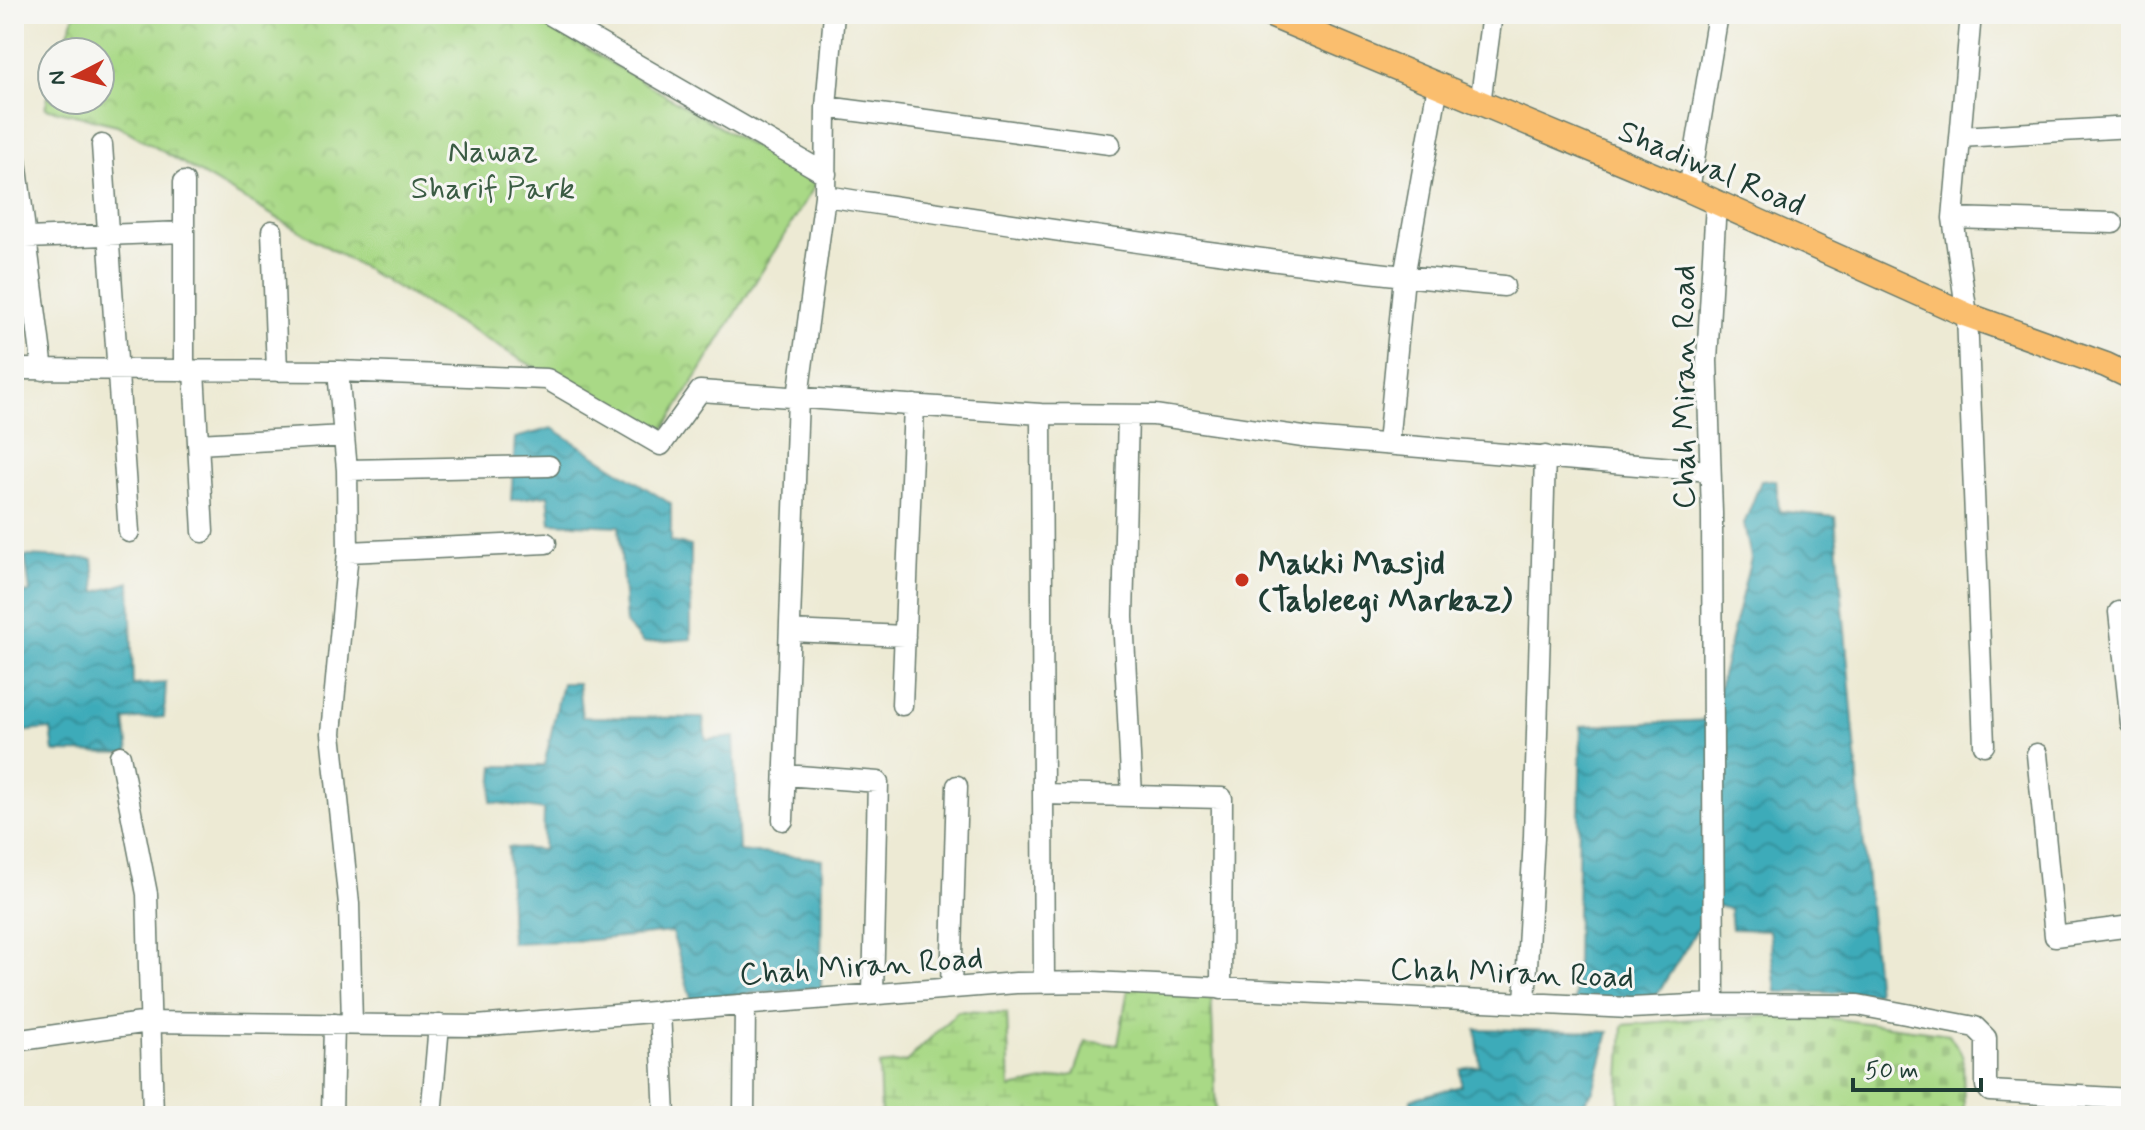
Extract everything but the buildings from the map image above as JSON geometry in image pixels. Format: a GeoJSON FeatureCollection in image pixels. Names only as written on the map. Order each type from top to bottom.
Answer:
{"type":"FeatureCollection","features":[{"type":"Feature","properties":{"kind":"main road","name":"Shadiwal Road"},"geometry":{"type":"LineString","coordinates":[[1268,14],[1689,190],[1967,315],[2131,377]]}},
{"type":"Feature","properties":{"kind":"street"},"geometry":{"type":"LineString","coordinates":[[549,14],[826,174]]}},
{"type":"Feature","properties":{"kind":"street"},"geometry":{"type":"LineString","coordinates":[[783,820],[798,397],[825,196],[826,107],[834,14]]}},
{"type":"Feature","properties":{"kind":"street"},"geometry":{"type":"LineString","coordinates":[[1480,104],[1492,14]]}},
{"type":"Feature","properties":{"kind":"street"},"geometry":{"type":"LineString","coordinates":[[1689,190],[1718,14]]}},
{"type":"Feature","properties":{"kind":"street"},"geometry":{"type":"LineString","coordinates":[[1971,14],[1953,218],[1967,315],[1984,745]]}},
{"type":"Feature","properties":{"kind":"street"},"geometry":{"type":"LineString","coordinates":[[1388,444],[1404,277],[1438,85]]}},
{"type":"Feature","properties":{"kind":"street"},"geometry":{"type":"LineString","coordinates":[[826,107],[1110,144]]}},
{"type":"Feature","properties":{"kind":"street"},"geometry":{"type":"LineString","coordinates":[[1960,137],[2131,127]]}},
{"type":"Feature","properties":{"kind":"street"},"geometry":{"type":"LineString","coordinates":[[14,145],[43,370]]}},
{"type":"Feature","properties":{"kind":"street"},"geometry":{"type":"LineString","coordinates":[[102,145],[129,532]]}},
{"type":"Feature","properties":{"kind":"street"},"geometry":{"type":"LineString","coordinates":[[184,182],[189,371],[198,444],[203,532]]}},
{"type":"Feature","properties":{"kind":"street"},"geometry":{"type":"LineString","coordinates":[[825,196],[1119,240],[1404,277],[1504,286]]}},
{"type":"Feature","properties":{"kind":"street","name":"Chah Miran Road"},"geometry":{"type":"LineString","coordinates":[[1714,1004],[1707,361],[1716,203]]}},
{"type":"Feature","properties":{"kind":"street"},"geometry":{"type":"LineString","coordinates":[[1953,218],[2113,223]]}},
{"type":"Feature","properties":{"kind":"street"},"geometry":{"type":"LineString","coordinates":[[272,231],[277,371]]}},
{"type":"Feature","properties":{"kind":"street"},"geometry":{"type":"LineString","coordinates":[[26,238],[184,232]]}},
{"type":"Feature","properties":{"kind":"street"},"geometry":{"type":"LineString","coordinates":[[14,369],[338,371],[547,379],[661,445],[700,391],[1041,414],[1154,415],[1310,438],[1710,471]]}},
{"type":"Feature","properties":{"kind":"street"},"geometry":{"type":"LineString","coordinates":[[332,1116],[343,1024],[349,904],[331,733],[348,552],[347,470],[338,371]]}},
{"type":"Feature","properties":{"kind":"street"},"geometry":{"type":"LineString","coordinates":[[902,705],[914,405]]}},
{"type":"Feature","properties":{"kind":"street"},"geometry":{"type":"LineString","coordinates":[[1041,414],[1044,983]]}},
{"type":"Feature","properties":{"kind":"street"},"geometry":{"type":"LineString","coordinates":[[1128,415],[1123,617],[1132,796]]}},
{"type":"Feature","properties":{"kind":"street"},"geometry":{"type":"LineString","coordinates":[[198,444],[344,436]]}},
{"type":"Feature","properties":{"kind":"street"},"geometry":{"type":"LineString","coordinates":[[1525,1003],[1535,821],[1545,456]]}},
{"type":"Feature","properties":{"kind":"street"},"geometry":{"type":"LineString","coordinates":[[347,470],[549,466]]}},
{"type":"Feature","properties":{"kind":"street"},"geometry":{"type":"LineString","coordinates":[[348,552],[546,543]]}},
{"type":"Feature","properties":{"kind":"street"},"geometry":{"type":"LineString","coordinates":[[2119,612],[2131,723]]}},
{"type":"Feature","properties":{"kind":"street"},"geometry":{"type":"LineString","coordinates":[[790,631],[905,636]]}},
{"type":"Feature","properties":{"kind":"street"},"geometry":{"type":"LineString","coordinates":[[2037,754],[2055,936],[2131,926]]}},
{"type":"Feature","properties":{"kind":"street"},"geometry":{"type":"LineString","coordinates":[[120,756],[147,894],[153,1116]]}},
{"type":"Feature","properties":{"kind":"street"},"geometry":{"type":"LineString","coordinates":[[785,775],[878,782],[873,993]]}},
{"type":"Feature","properties":{"kind":"street"},"geometry":{"type":"LineString","coordinates":[[951,987],[957,786]]}},
{"type":"Feature","properties":{"kind":"street"},"geometry":{"type":"LineString","coordinates":[[1043,794],[1222,798],[1221,989]]}},
{"type":"Feature","properties":{"kind":"street","name":"Chah Miran Road"},"geometry":{"type":"LineString","coordinates":[[14,1041],[149,1022],[489,1025],[951,987],[1093,982],[1630,1008],[1714,1004],[1858,1005],[1975,1027],[1986,1038],[1986,1086],[1990,1091],[2131,1099]]}},
{"type":"Feature","properties":{"kind":"street"},"geometry":{"type":"LineString","coordinates":[[744,1116],[745,1004]]}},
{"type":"Feature","properties":{"kind":"street"},"geometry":{"type":"LineString","coordinates":[[660,1011],[665,1116]]}},
{"type":"Feature","properties":{"kind":"street"},"geometry":{"type":"LineString","coordinates":[[431,1116],[439,1025]]}},
{"type":"Feature","properties":{"kind":"green space","name":"Nawaz Sharif Park"},"geometry":{"type":"Polygon","coordinates":[[[75,14],[528,14],[816,184],[658,439],[117,125],[79,116],[116,116],[116,36],[67,36],[75,14]]]}},
{"type":"Feature","properties":{"kind":"green space"},"geometry":{"type":"Polygon","coordinates":[[[1129,984],[1211,988],[1216,1116],[881,1116],[879,1065],[906,1062],[958,1011],[1007,1013],[1010,1088],[1074,1075],[1086,1041],[1118,1045],[1129,984]]]}},
{"type":"Feature","properties":{"kind":"green space"},"geometry":{"type":"Polygon","coordinates":[[[1805,1015],[1949,1034],[1963,1056],[1964,1116],[1618,1116],[1623,1025],[1704,1018],[1805,1015]]]}},
{"type":"Feature","properties":{"kind":"water"},"geometry":{"type":"Polygon","coordinates":[[[552,428],[671,504],[671,542],[691,546],[691,639],[643,643],[626,624],[619,526],[551,523],[548,495],[511,500],[515,438],[552,428]]]}},
{"type":"Feature","properties":{"kind":"water"},"geometry":{"type":"Polygon","coordinates":[[[1776,480],[1779,511],[1835,517],[1877,993],[1776,992],[1769,930],[1732,929],[1730,909],[1713,905],[1649,1007],[1575,1005],[1581,726],[1711,720],[1751,558],[1744,524],[1761,481],[1776,480]]]}},
{"type":"Feature","properties":{"kind":"water"},"geometry":{"type":"Polygon","coordinates":[[[25,556],[93,559],[96,592],[130,582],[133,685],[166,683],[164,717],[125,720],[129,753],[54,752],[51,729],[18,732],[14,711],[14,594],[30,592],[25,556]]]}},
{"type":"Feature","properties":{"kind":"water"},"geometry":{"type":"Polygon","coordinates":[[[562,683],[578,683],[582,717],[703,718],[706,740],[734,737],[739,851],[822,859],[821,988],[691,999],[672,932],[592,940],[511,943],[508,847],[543,850],[544,810],[491,802],[494,766],[544,766],[562,683]]]}},
{"type":"Feature","properties":{"kind":"water"},"geometry":{"type":"Polygon","coordinates":[[[1476,1029],[1609,1032],[1593,1091],[1572,1116],[1410,1116],[1411,1099],[1461,1086],[1461,1069],[1480,1066],[1476,1029]]]}},
{"type":"Feature","properties":{"kind":"place","name":"Makki Masjid (Tableegi Markaz)"},"geometry":{"type":"Point","coordinates":[1242,580]}}]}
